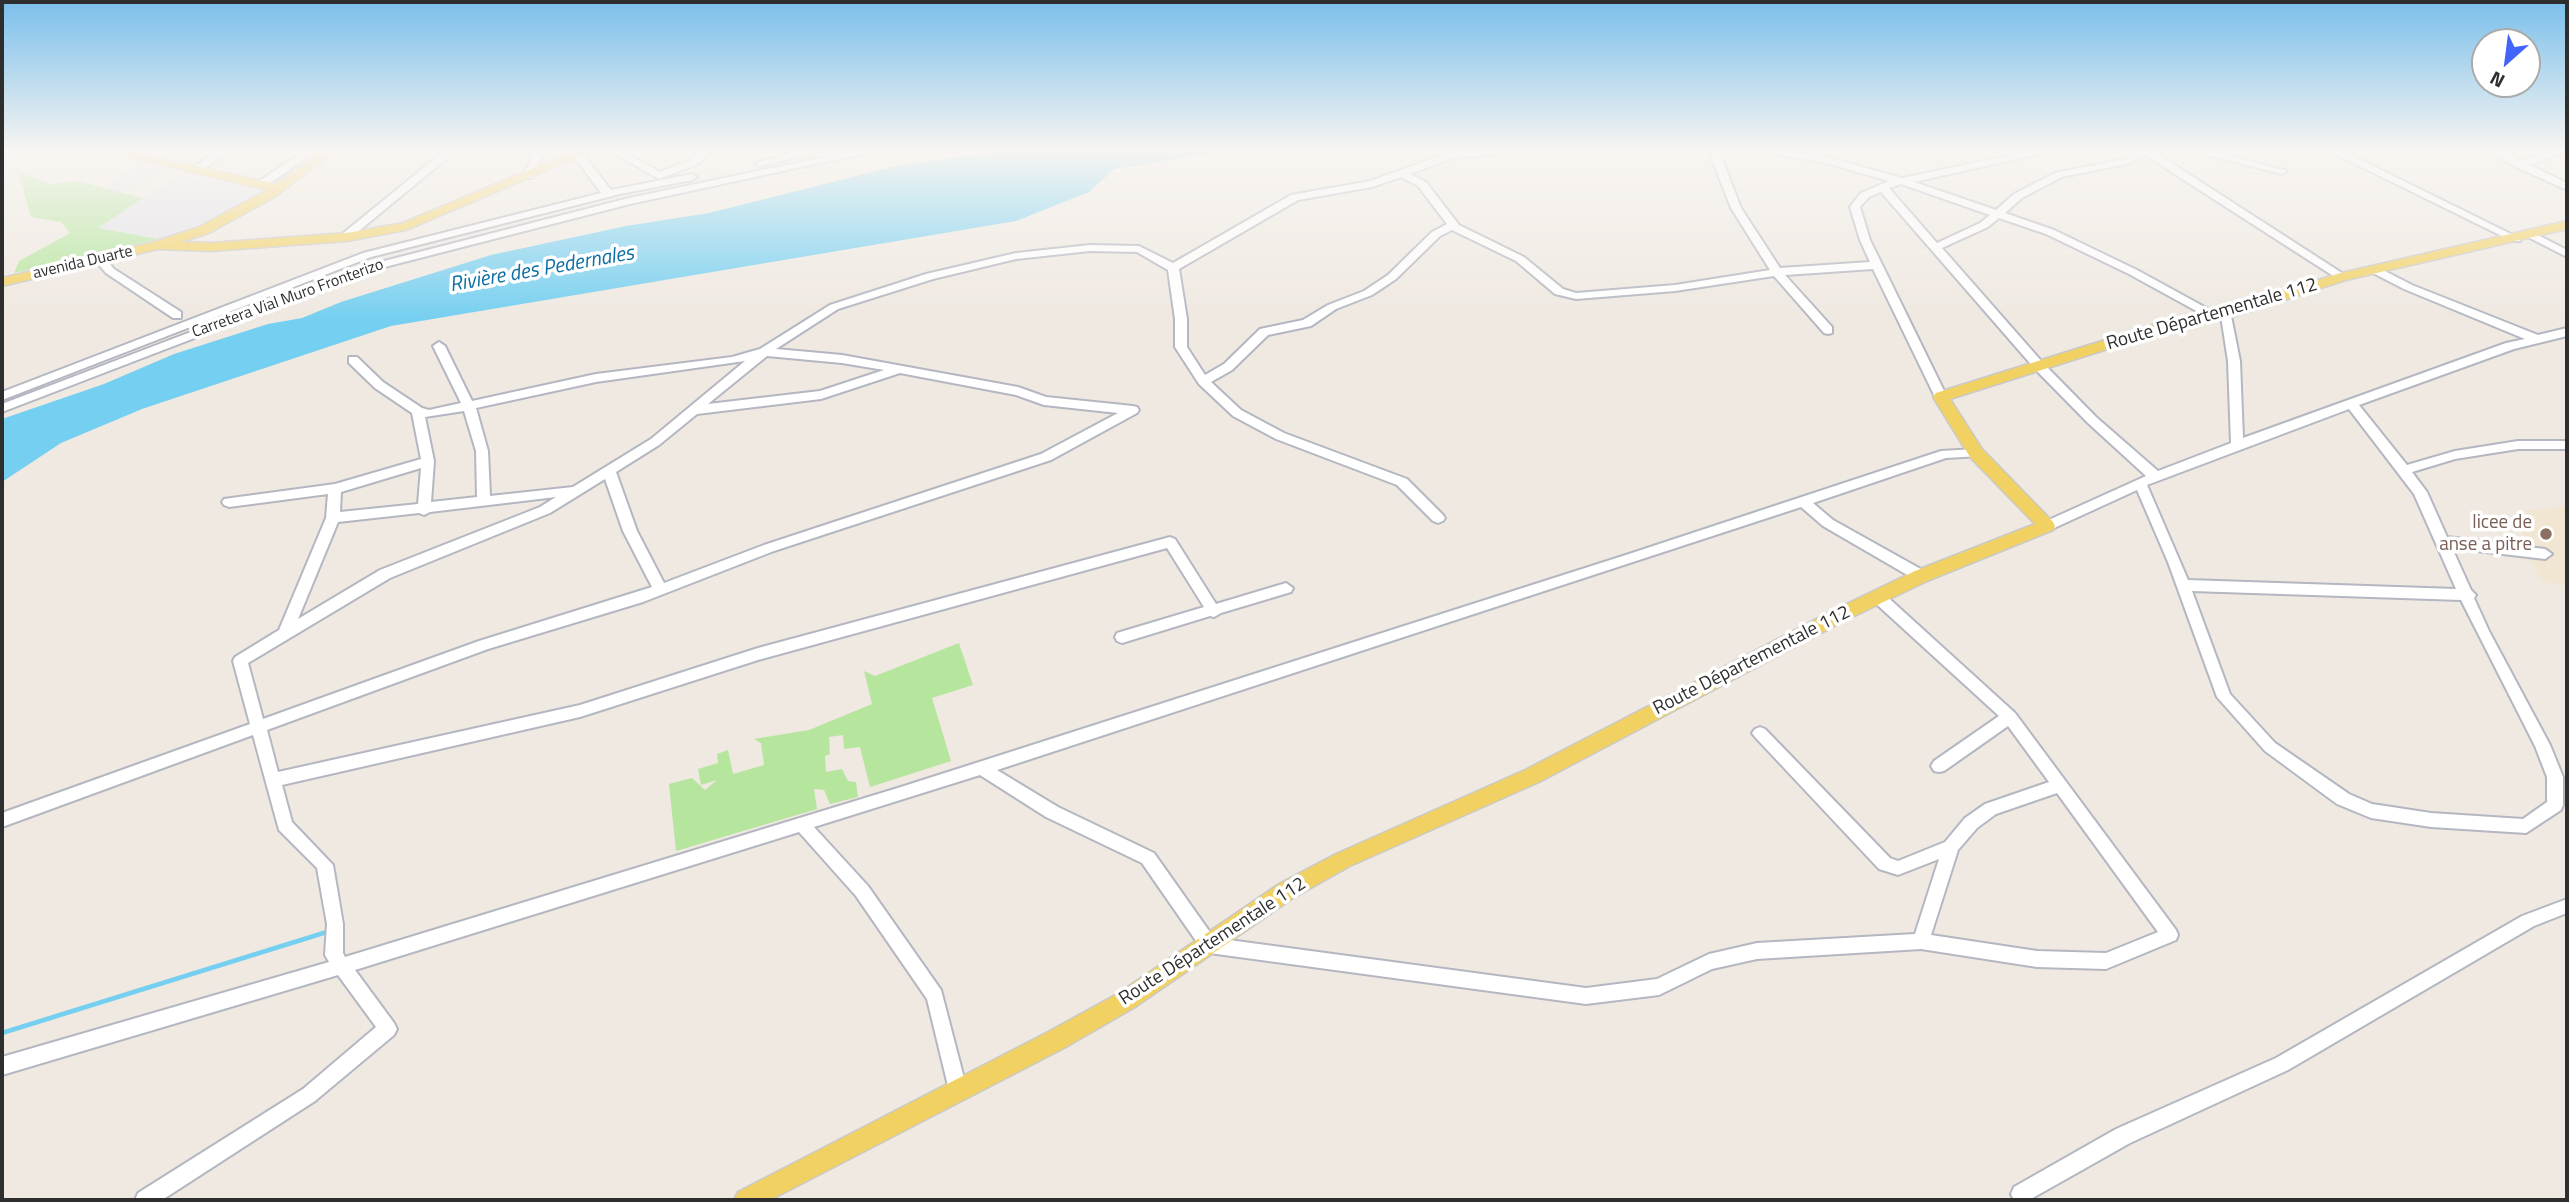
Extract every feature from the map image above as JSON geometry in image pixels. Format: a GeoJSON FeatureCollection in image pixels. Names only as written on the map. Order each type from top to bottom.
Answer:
{"type":"FeatureCollection","features":[{"type":"Feature","properties":{"kind":"main road","name":"avenida Duarte"},"geometry":{"type":"LineString","coordinates":[[2,282],[158,245],[204,230],[244,207]]}},
{"type":"Feature","properties":{"kind":"main road"},"geometry":{"type":"LineString","coordinates":[[158,245],[211,247],[345,237],[406,226],[452,207]]}},
{"type":"Feature","properties":{"kind":"main road","name":"Route Départementale 112"},"geometry":{"type":"LineString","coordinates":[[1941,397],[2158,328],[2220,315],[2342,277],[2567,225]]}},
{"type":"Feature","properties":{"kind":"main road"},"geometry":{"type":"LineString","coordinates":[[1941,397],[1976,453],[2047,526]]}},
{"type":"Feature","properties":{"kind":"main road","name":"Route Départementale 112"},"geometry":{"type":"LineString","coordinates":[[746,1200],[1127,1000],[1286,891],[1343,860],[1532,776],[1921,576],[2047,526]]}},
{"type":"Feature","properties":{"kind":"street"},"geometry":{"type":"LineString","coordinates":[[345,237],[382,207]]}},
{"type":"Feature","properties":{"kind":"street","name":"Carretera Vial Muro Fronterizo"},"geometry":{"type":"LineString","coordinates":[[2,396],[367,255],[556,207]]}},
{"type":"Feature","properties":{"kind":"street","name":"Carretera Vial Muro Fronterizo"},"geometry":{"type":"LineString","coordinates":[[2,408],[365,269],[605,207]]}},
{"type":"Feature","properties":{"kind":"street"},"geometry":{"type":"LineString","coordinates":[[1173,268],[1278,207]]}},
{"type":"Feature","properties":{"kind":"street"},"geometry":{"type":"LineString","coordinates":[[1439,207],[1452,225],[1520,259],[1559,292],[1576,296],[1675,288],[1777,272],[1879,265]]}},
{"type":"Feature","properties":{"kind":"street"},"geometry":{"type":"LineString","coordinates":[[1736,207],[1777,272],[1828,330]]}},
{"type":"Feature","properties":{"kind":"street"},"geometry":{"type":"LineString","coordinates":[[1854,207],[1865,240],[1941,397]]}},
{"type":"Feature","properties":{"kind":"street"},"geometry":{"type":"LineString","coordinates":[[1899,207],[2039,366],[2092,420],[2156,477]]}},
{"type":"Feature","properties":{"kind":"street"},"geometry":{"type":"LineString","coordinates":[[1978,207],[2050,232],[2220,315],[2234,361],[2236,445]]}},
{"type":"Feature","properties":{"kind":"street"},"geometry":{"type":"LineString","coordinates":[[1934,248],[1974,230],[2007,207]]}},
{"type":"Feature","properties":{"kind":"street"},"geometry":{"type":"LineString","coordinates":[[2233,207],[2342,277]]}},
{"type":"Feature","properties":{"kind":"street"},"geometry":{"type":"LineString","coordinates":[[2459,207],[2567,254]]}},
{"type":"Feature","properties":{"kind":"street"},"geometry":{"type":"LineString","coordinates":[[1203,381],[1228,368],[1264,332],[1307,323],[1332,307],[1368,293],[1392,277],[1436,234],[1452,225]]}},
{"type":"Feature","properties":{"kind":"street"},"geometry":{"type":"LineString","coordinates":[[145,1200],[309,1095],[388,1029],[344,965],[334,956],[335,924],[325,865],[285,825],[240,661],[385,574],[545,510],[655,442],[764,352],[834,307],[930,275],[1016,256],[1090,248],[1139,249],[1173,268]]}},
{"type":"Feature","properties":{"kind":"street"},"geometry":{"type":"LineString","coordinates":[[100,259],[110,271],[177,315]]}},
{"type":"Feature","properties":{"kind":"street"},"geometry":{"type":"LineString","coordinates":[[1173,268],[1181,319],[1181,347],[1203,381],[1237,414],[1280,436],[1402,482],[1438,518]]}},
{"type":"Feature","properties":{"kind":"street"},"geometry":{"type":"LineString","coordinates":[[2375,270],[2407,288],[2536,340]]}},
{"type":"Feature","properties":{"kind":"street"},"geometry":{"type":"LineString","coordinates":[[2047,526],[2140,483],[2236,445],[2510,346],[2567,332]]}},
{"type":"Feature","properties":{"kind":"street"},"geometry":{"type":"LineString","coordinates":[[439,346],[469,406],[482,452],[484,500]]}},
{"type":"Feature","properties":{"kind":"street"},"geometry":{"type":"LineString","coordinates":[[2,820],[484,645],[661,590],[769,548],[1046,457],[1133,410],[1044,401],[1018,391],[842,359],[764,352],[733,361],[596,378],[429,414],[418,411],[379,385],[353,360]]}},
{"type":"Feature","properties":{"kind":"street"},"geometry":{"type":"LineString","coordinates":[[695,410],[821,396],[902,369]]}},
{"type":"Feature","properties":{"kind":"street"},"geometry":{"type":"LineString","coordinates":[[2140,483],[2224,696],[2270,747],[2343,799],[2371,811],[2431,820],[2526,826],[2555,805],[2555,777],[2542,745],[2482,631],[2469,595],[2420,492],[2351,403]]}},
{"type":"Feature","properties":{"kind":"street"},"geometry":{"type":"LineString","coordinates":[[418,411],[428,461],[424,510]]}},
{"type":"Feature","properties":{"kind":"street"},"geometry":{"type":"LineString","coordinates":[[2404,470],[2455,455],[2518,445],[2567,445]]}},
{"type":"Feature","properties":{"kind":"street"},"geometry":{"type":"LineString","coordinates":[[2,1066],[344,965],[981,768],[1945,454],[1976,453]]}},
{"type":"Feature","properties":{"kind":"street"},"geometry":{"type":"LineString","coordinates":[[229,502],[335,489],[428,461]]}},
{"type":"Feature","properties":{"kind":"street"},"geometry":{"type":"LineString","coordinates":[[609,470],[630,531],[661,590]]}},
{"type":"Feature","properties":{"kind":"street"},"geometry":{"type":"LineString","coordinates":[[285,634],[333,518],[335,489]]}},
{"type":"Feature","properties":{"kind":"street"},"geometry":{"type":"LineString","coordinates":[[333,518],[576,491]]}},
{"type":"Feature","properties":{"kind":"street"},"geometry":{"type":"LineString","coordinates":[[1803,502],[1828,523],[1921,576]]}},
{"type":"Feature","properties":{"kind":"street"},"geometry":{"type":"LineString","coordinates":[[273,780],[580,711],[758,654],[1170,542],[1214,612]]}},
{"type":"Feature","properties":{"kind":"street"},"geometry":{"type":"LineString","coordinates":[[2444,542],[2545,554]]}},
{"type":"Feature","properties":{"kind":"street"},"geometry":{"type":"LineString","coordinates":[[2182,584],[2469,595]]}},
{"type":"Feature","properties":{"kind":"street"},"geometry":{"type":"LineString","coordinates":[[1122,637],[1214,612],[1286,588]]}},
{"type":"Feature","properties":{"kind":"street"},"geometry":{"type":"LineString","coordinates":[[981,768],[1052,812],[1148,858],[1209,945],[1586,996],[1659,987],[1709,962],[1757,951],[1921,941],[2037,959],[2106,961],[2170,935],[2010,718],[1878,597]]}},
{"type":"Feature","properties":{"kind":"street"},"geometry":{"type":"LineString","coordinates":[[1939,766],[2010,718]]}},
{"type":"Feature","properties":{"kind":"street"},"geometry":{"type":"LineString","coordinates":[[1760,733],[1885,864],[1898,868],[1951,847]]}},
{"type":"Feature","properties":{"kind":"street"},"geometry":{"type":"LineString","coordinates":[[1921,941],[1951,847],[1971,823],[1991,808],[2061,785]]}},
{"type":"Feature","properties":{"kind":"street"},"geometry":{"type":"LineString","coordinates":[[801,824],[862,891],[935,996],[958,1090]]}},
{"type":"Feature","properties":{"kind":"street"},"geometry":{"type":"LineString","coordinates":[[2021,1194],[2123,1136],[2282,1064],[2528,921],[2567,906]]}},
{"type":"Feature","properties":{"kind":"shaded area"},"geometry":{"type":"Polygon","coordinates":[[[129,207],[236,207],[222,216],[159,239],[97,228],[129,207]]]}},
{"type":"Feature","properties":{"kind":"shaded area","name":"licee de anse a pitre"},"geometry":{"type":"Polygon","coordinates":[[[2567,506],[2567,586],[2543,582],[2528,556],[2520,511],[2567,506]]]}},
{"type":"Feature","properties":{"kind":"green space"},"geometry":{"type":"Polygon","coordinates":[[[28,207],[129,207],[98,228],[159,239],[14,273],[19,261],[70,233],[61,222],[31,217],[28,207]]]}},
{"type":"Feature","properties":{"kind":"green space"},"geometry":{"type":"Polygon","coordinates":[[[959,643],[973,685],[932,698],[951,761],[870,787],[860,747],[844,749],[843,735],[829,737],[830,754],[825,756],[826,772],[842,769],[848,781],[856,782],[858,797],[830,804],[824,790],[814,789],[817,809],[676,851],[669,784],[692,778],[705,790],[717,780],[701,785],[698,769],[718,763],[717,754],[728,750],[733,774],[764,765],[761,743],[754,739],[809,730],[872,704],[864,671],[875,676],[959,643]]]}},
{"type":"Feature","properties":{"kind":"water","name":"Rivière des Pedernales"},"geometry":{"type":"Polygon","coordinates":[[[733,207],[1051,207],[1016,221],[391,326],[142,409],[61,443],[2,482],[2,419],[104,384],[174,354],[268,324],[302,318],[341,302],[491,255],[626,226],[733,207]]]}},
{"type":"Feature","properties":{"kind":"waterway"},"geometry":{"type":"LineString","coordinates":[[2,1033],[330,931]]}},
{"type":"Feature","properties":{"kind":"place","name":"licee de anse a pitre"},"geometry":{"type":"Point","coordinates":[2546,534]}}]}
